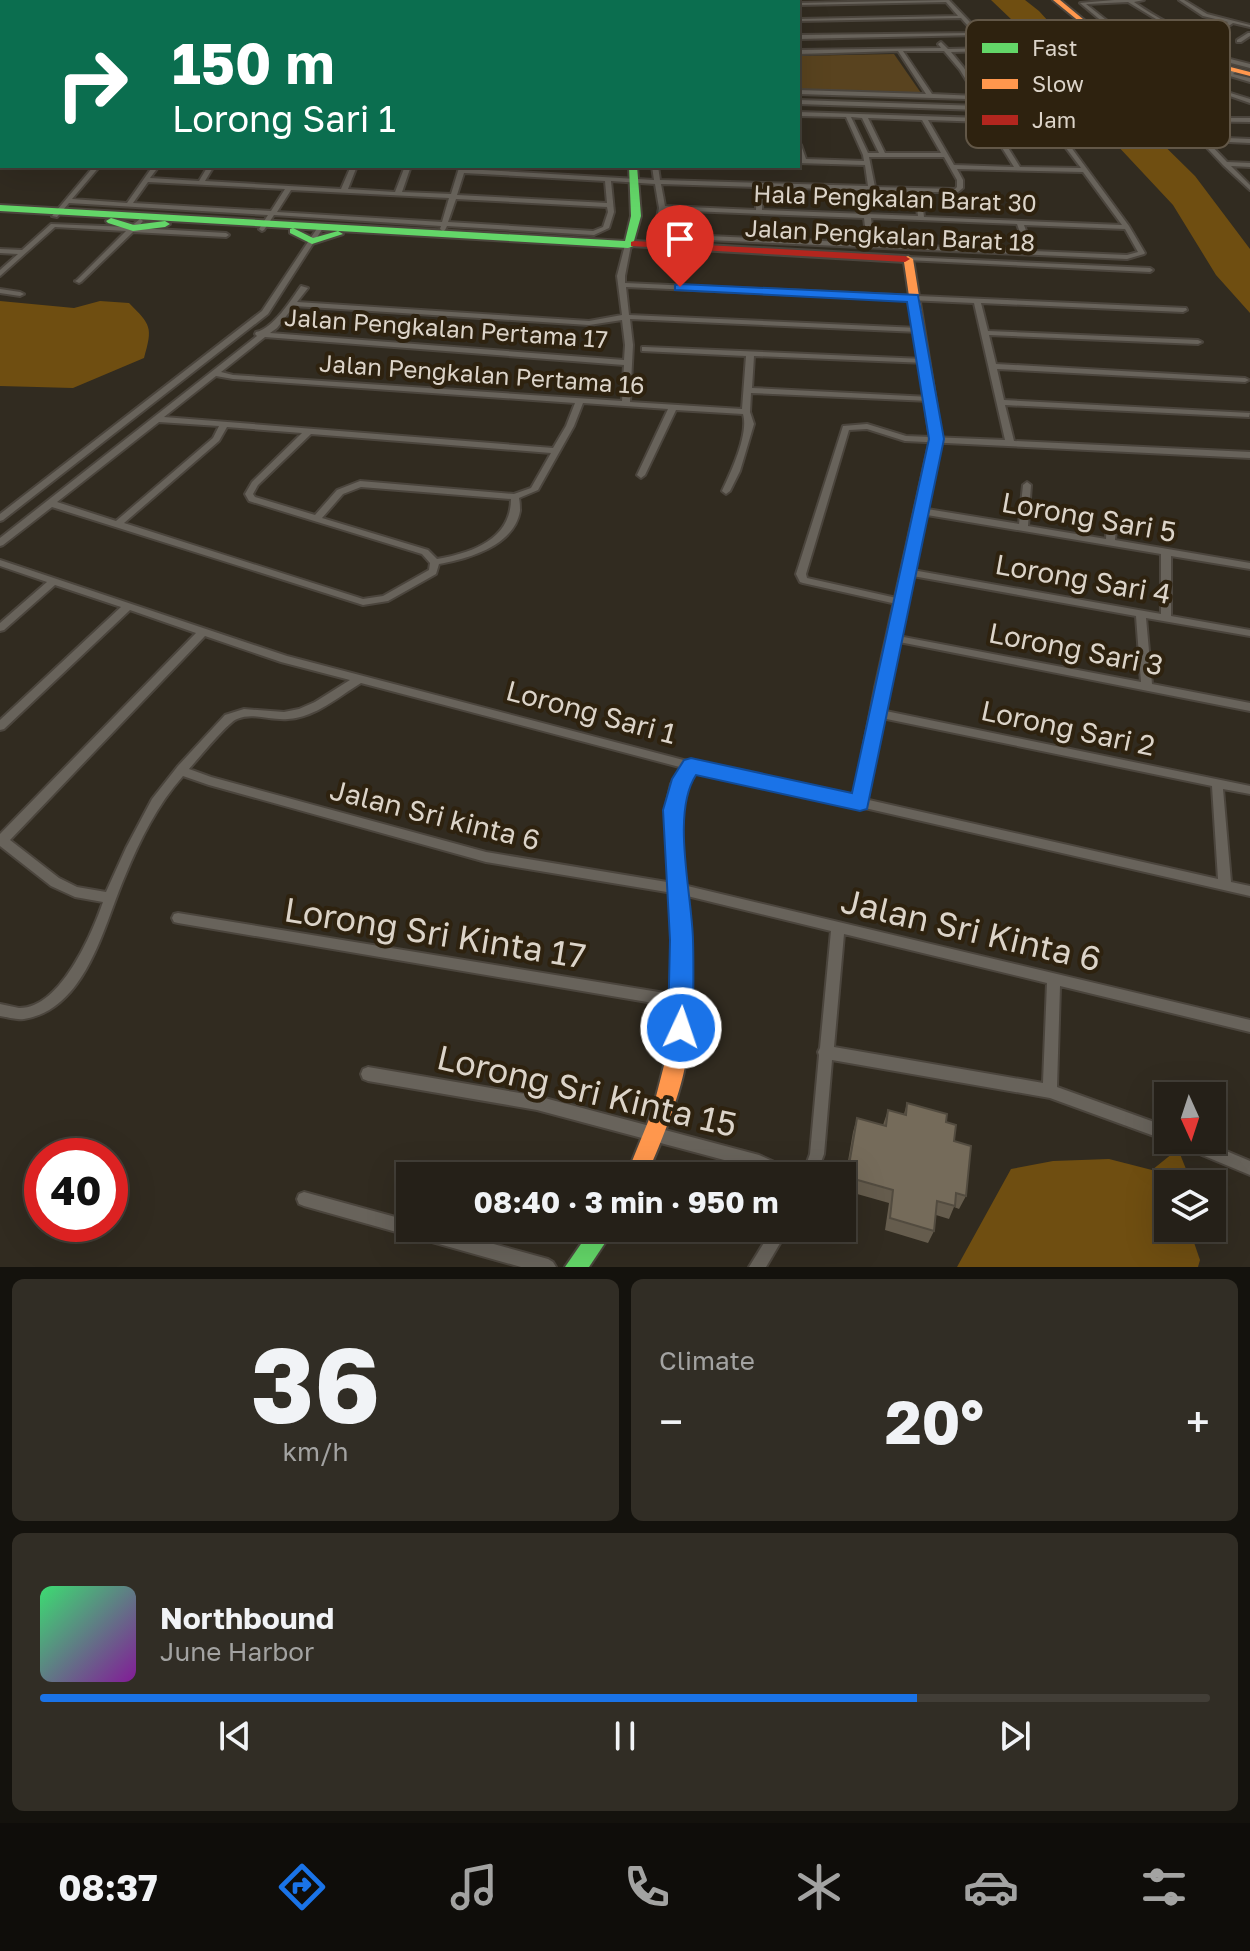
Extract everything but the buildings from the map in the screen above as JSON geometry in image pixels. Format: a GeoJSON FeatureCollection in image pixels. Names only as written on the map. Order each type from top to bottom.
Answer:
{"type":"FeatureCollection","features":[{"type":"Feature","properties":{"kind":"street"},"geometry":{"type":"LineString","coordinates":[[800,4],[947,0],[966,22]]}},
{"type":"Feature","properties":{"kind":"street"},"geometry":{"type":"LineString","coordinates":[[1056,0],[1081,20]]}},
{"type":"Feature","properties":{"kind":"street"},"geometry":{"type":"LineString","coordinates":[[1065,0],[1090,20]]}},
{"type":"Feature","properties":{"kind":"street"},"geometry":{"type":"LineString","coordinates":[[1081,2],[1142,0]]}},
{"type":"Feature","properties":{"kind":"street"},"geometry":{"type":"LineString","coordinates":[[1181,0],[1201,14],[1224,20]]}},
{"type":"Feature","properties":{"kind":"street"},"geometry":{"type":"LineString","coordinates":[[1130,1],[1156,20]]}},
{"type":"Feature","properties":{"kind":"street"},"geometry":{"type":"LineString","coordinates":[[1081,2],[1103,20]]}},
{"type":"Feature","properties":{"kind":"street"},"geometry":{"type":"LineString","coordinates":[[800,20],[962,17]]}},
{"type":"Feature","properties":{"kind":"street"},"geometry":{"type":"LineString","coordinates":[[911,18],[921,35]]}},
{"type":"Feature","properties":{"kind":"street"},"geometry":{"type":"LineString","coordinates":[[1232,22],[1250,26]]}},
{"type":"Feature","properties":{"kind":"street"},"geometry":{"type":"LineString","coordinates":[[934,34],[966,78]]}},
{"type":"Feature","properties":{"kind":"street"},"geometry":{"type":"LineString","coordinates":[[800,37],[966,34]]}},
{"type":"Feature","properties":{"kind":"street"},"geometry":{"type":"LineString","coordinates":[[1250,34],[1239,41],[1250,45]]}},
{"type":"Feature","properties":{"kind":"street"},"geometry":{"type":"LineString","coordinates":[[900,50],[930,96]]}},
{"type":"Feature","properties":{"kind":"street"},"geometry":{"type":"LineString","coordinates":[[800,52],[966,50]]}},
{"type":"Feature","properties":{"kind":"street"},"geometry":{"type":"LineString","coordinates":[[800,92],[966,97]]}},
{"type":"Feature","properties":{"kind":"street"},"geometry":{"type":"LineString","coordinates":[[1230,94],[1250,101]]}},
{"type":"Feature","properties":{"kind":"street"},"geometry":{"type":"LineString","coordinates":[[800,102],[966,108]]}},
{"type":"Feature","properties":{"kind":"street"},"geometry":{"type":"LineString","coordinates":[[800,114],[966,119]]}},
{"type":"Feature","properties":{"kind":"street"},"geometry":{"type":"LineString","coordinates":[[848,116],[867,159],[872,189]]}},
{"type":"Feature","properties":{"kind":"street"},"geometry":{"type":"LineString","coordinates":[[864,116],[883,155]]}},
{"type":"Feature","properties":{"kind":"street"},"geometry":{"type":"LineString","coordinates":[[443,229],[462,168],[608,179],[634,173],[658,182],[956,191],[961,185],[924,118]]}},
{"type":"Feature","properties":{"kind":"street"},"geometry":{"type":"LineString","coordinates":[[1230,120],[1250,120]]}},
{"type":"Feature","properties":{"kind":"street"},"geometry":{"type":"LineString","coordinates":[[1230,140],[1250,141]]}},
{"type":"Feature","properties":{"kind":"street"},"geometry":{"type":"LineString","coordinates":[[1005,148],[1017,167]]}},
{"type":"Feature","properties":{"kind":"street"},"geometry":{"type":"LineString","coordinates":[[655,168],[662,208],[657,233],[663,236],[1137,256],[1142,253],[1127,227],[1066,148]]}},
{"type":"Feature","properties":{"kind":"street"},"geometry":{"type":"LineString","coordinates":[[1210,148],[1250,188]]}},
{"type":"Feature","properties":{"kind":"street"},"geometry":{"type":"LineString","coordinates":[[800,161],[867,159],[883,155],[944,155]]}},
{"type":"Feature","properties":{"kind":"street"},"geometry":{"type":"LineString","coordinates":[[1225,164],[1250,165]]}},
{"type":"Feature","properties":{"kind":"street"},"geometry":{"type":"LineString","coordinates":[[952,167],[1082,170]]}},
{"type":"Feature","properties":{"kind":"street"},"geometry":{"type":"LineString","coordinates":[[61,209],[95,168]]}},
{"type":"Feature","properties":{"kind":"street"},"geometry":{"type":"LineString","coordinates":[[123,209],[155,168]]}},
{"type":"Feature","properties":{"kind":"street"},"geometry":{"type":"LineString","coordinates":[[201,183],[210,168]]}},
{"type":"Feature","properties":{"kind":"street"},"geometry":{"type":"LineString","coordinates":[[344,190],[353,168]]}},
{"type":"Feature","properties":{"kind":"street"},"geometry":{"type":"LineString","coordinates":[[398,193],[407,168]]}},
{"type":"Feature","properties":{"kind":"street"},"geometry":{"type":"LineString","coordinates":[[626,405],[628,363],[621,285],[637,213],[634,173]]}},
{"type":"Feature","properties":{"kind":"street"},"geometry":{"type":"LineString","coordinates":[[61,209],[135,226],[175,220],[267,221],[594,233],[606,228],[611,205],[608,179]]}},
{"type":"Feature","properties":{"kind":"street"},"geometry":{"type":"LineString","coordinates":[[146,180],[611,205]]}},
{"type":"Feature","properties":{"kind":"street"},"geometry":{"type":"LineString","coordinates":[[759,212],[760,186]]}},
{"type":"Feature","properties":{"kind":"street"},"geometry":{"type":"LineString","coordinates":[[267,221],[290,187]]}},
{"type":"Feature","properties":{"kind":"street"},"geometry":{"type":"LineString","coordinates":[[918,191],[921,218]]}},
{"type":"Feature","properties":{"kind":"street","name":"Hala Pengkalan Barat 30"},"geometry":{"type":"LineString","coordinates":[[662,208],[1127,227]]}},
{"type":"Feature","properties":{"kind":"street"},"geometry":{"type":"LineString","coordinates":[[123,209],[175,220]]}},
{"type":"Feature","properties":{"kind":"street"},"geometry":{"type":"LineString","coordinates":[[123,209],[135,226]]}},
{"type":"Feature","properties":{"kind":"street"},"geometry":{"type":"LineString","coordinates":[[0,210],[123,209],[267,221],[316,234]]}},
{"type":"Feature","properties":{"kind":"street"},"geometry":{"type":"LineString","coordinates":[[867,216],[871,245]]}},
{"type":"Feature","properties":{"kind":"street"},"geometry":{"type":"LineString","coordinates":[[267,221],[293,231],[316,234]]}},
{"type":"Feature","properties":{"kind":"street"},"geometry":{"type":"LineString","coordinates":[[1020,223],[1030,252]]}},
{"type":"Feature","properties":{"kind":"street"},"geometry":{"type":"LineString","coordinates":[[0,274],[53,225],[135,226],[226,235]]}},
{"type":"Feature","properties":{"kind":"street"},"geometry":{"type":"LineString","coordinates":[[79,281],[135,226]]}},
{"type":"Feature","properties":{"kind":"street","name":"Jalan Pengkalan Barat 18"},"geometry":{"type":"LineString","coordinates":[[316,234],[443,229],[628,245],[1150,270]]}},
{"type":"Feature","properties":{"kind":"street"},"geometry":{"type":"LineString","coordinates":[[0,518],[265,312],[316,234]]}},
{"type":"Feature","properties":{"kind":"street"},"geometry":{"type":"LineString","coordinates":[[0,251],[22,252]]}},
{"type":"Feature","properties":{"kind":"street"},"geometry":{"type":"LineString","coordinates":[[860,803],[876,713],[936,439],[908,259]]}},
{"type":"Feature","properties":{"kind":"street"},"geometry":{"type":"LineString","coordinates":[[621,285],[1183,310]]}},
{"type":"Feature","properties":{"kind":"street"},"geometry":{"type":"LineString","coordinates":[[0,543],[262,335],[294,304],[304,288]]}},
{"type":"Feature","properties":{"kind":"street"},"geometry":{"type":"LineString","coordinates":[[0,291],[20,294]]}},
{"type":"Feature","properties":{"kind":"street"},"geometry":{"type":"LineString","coordinates":[[977,300],[1010,442]]}},
{"type":"Feature","properties":{"kind":"street"},"geometry":{"type":"LineString","coordinates":[[294,304],[589,323],[626,317],[919,330]]}},
{"type":"Feature","properties":{"kind":"street","name":"Jalan Pengkalan Pertama 17"},"geometry":{"type":"LineString","coordinates":[[243,331],[262,335],[628,363]]}},
{"type":"Feature","properties":{"kind":"street"},"geometry":{"type":"LineString","coordinates":[[985,333],[1198,342]]}},
{"type":"Feature","properties":{"kind":"street"},"geometry":{"type":"LineString","coordinates":[[645,349],[924,361]]}},
{"type":"Feature","properties":{"kind":"street"},"geometry":{"type":"LineString","coordinates":[[726,491],[736,471],[750,424],[746,412],[750,354]]}},
{"type":"Feature","properties":{"kind":"street"},"geometry":{"type":"LineString","coordinates":[[993,366],[1245,380]]}},
{"type":"Feature","properties":{"kind":"street","name":"Jalan Pengkalan Pertama 16"},"geometry":{"type":"LineString","coordinates":[[215,373],[233,377],[746,412]]}},
{"type":"Feature","properties":{"kind":"street"},"geometry":{"type":"LineString","coordinates":[[748,390],[930,399]]}},
{"type":"Feature","properties":{"kind":"street"},"geometry":{"type":"LineString","coordinates":[[317,518],[340,492],[360,484],[515,497],[534,490],[579,402]]}},
{"type":"Feature","properties":{"kind":"street"},"geometry":{"type":"LineString","coordinates":[[1001,402],[1249,415]]}},
{"type":"Feature","properties":{"kind":"street"},"geometry":{"type":"LineString","coordinates":[[641,475],[672,409]]}},
{"type":"Feature","properties":{"kind":"street"},"geometry":{"type":"LineString","coordinates":[[158,419],[556,451]]}},
{"type":"Feature","properties":{"kind":"street"},"geometry":{"type":"LineString","coordinates":[[118,524],[216,439],[223,426]]}},
{"type":"Feature","properties":{"kind":"street"},"geometry":{"type":"LineString","coordinates":[[901,602],[809,584],[801,574],[846,428],[867,426],[905,438],[1250,455]]}},
{"type":"Feature","properties":{"kind":"street"},"geometry":{"type":"LineString","coordinates":[[308,432],[255,484],[249,494],[252,499],[425,552],[435,562]]}},
{"type":"Feature","properties":{"kind":"street"},"geometry":{"type":"LineString","coordinates":[[1023,528],[1027,485]]}},
{"type":"Feature","properties":{"kind":"street"},"geometry":{"type":"LineString","coordinates":[[435,562],[458,559],[481,551],[498,537],[513,518],[515,497]]}},
{"type":"Feature","properties":{"kind":"street"},"geometry":{"type":"LineString","coordinates":[[50,503],[363,602],[385,599],[433,572],[435,562]]}},
{"type":"Feature","properties":{"kind":"street","name":"Lorong Sari 5"},"geometry":{"type":"LineString","coordinates":[[921,511],[1250,566]]}},
{"type":"Feature","properties":{"kind":"street"},"geometry":{"type":"LineString","coordinates":[[1110,543],[1112,518]]}},
{"type":"Feature","properties":{"kind":"street"},"geometry":{"type":"LineString","coordinates":[[1166,552],[1166,618]]}},
{"type":"Feature","properties":{"kind":"street","name":"Lorong Sari 1"},"geometry":{"type":"LineString","coordinates":[[0,563],[203,632],[359,679],[691,766],[1250,891]]}},
{"type":"Feature","properties":{"kind":"street","name":"Lorong Sari 4"},"geometry":{"type":"LineString","coordinates":[[907,572],[1250,633]]}},
{"type":"Feature","properties":{"kind":"street"},"geometry":{"type":"LineString","coordinates":[[0,628],[54,581]]}},
{"type":"Feature","properties":{"kind":"street"},"geometry":{"type":"LineString","coordinates":[[0,726],[128,606]]}},
{"type":"Feature","properties":{"kind":"street"},"geometry":{"type":"LineString","coordinates":[[1141,613],[1147,687]]}},
{"type":"Feature","properties":{"kind":"street"},"geometry":{"type":"LineString","coordinates":[[110,898],[75,892],[55,882],[1,840],[203,632]]}},
{"type":"Feature","properties":{"kind":"street","name":"Lorong Sari 3"},"geometry":{"type":"LineString","coordinates":[[893,638],[1250,707]]}},
{"type":"Feature","properties":{"kind":"street"},"geometry":{"type":"LineString","coordinates":[[0,1010],[19,1014],[48,1007],[88,952],[110,907],[110,898],[157,801],[236,714],[276,716],[302,712],[359,679]]}},
{"type":"Feature","properties":{"kind":"street","name":"Lorong Sari 2"},"geometry":{"type":"LineString","coordinates":[[876,713],[1250,790]]}},
{"type":"Feature","properties":{"kind":"street"},"geometry":{"type":"LineString","coordinates":[[643,1162],[656,1133],[673,1077],[683,1002],[673,810],[679,784],[691,766]]}},
{"type":"Feature","properties":{"kind":"street","name":"Jalan Sri kinta 6"},"geometry":{"type":"LineString","coordinates":[[183,771],[209,781],[486,857],[679,889]]}},
{"type":"Feature","properties":{"kind":"street"},"geometry":{"type":"LineString","coordinates":[[1217,783],[1225,885]]}},
{"type":"Feature","properties":{"kind":"street","name":"Jalan Sri Kinta 6"},"geometry":{"type":"LineString","coordinates":[[679,889],[1250,1026]]}},
{"type":"Feature","properties":{"kind":"street","name":"Lorong Sri Kinta 17"},"geometry":{"type":"LineString","coordinates":[[178,918],[683,1002]]}},
{"type":"Feature","properties":{"kind":"street"},"geometry":{"type":"LineString","coordinates":[[814,1162],[838,926]]}},
{"type":"Feature","properties":{"kind":"street"},"geometry":{"type":"LineString","coordinates":[[1050,1091],[1054,978]]}},
{"type":"Feature","properties":{"kind":"street"},"geometry":{"type":"LineString","coordinates":[[825,1052],[1050,1091],[1154,1129]]}},
{"type":"Feature","properties":{"kind":"street","name":"Lorong Sri Kinta 15"},"geometry":{"type":"LineString","coordinates":[[368,1074],[537,1103],[759,1162]]}},
{"type":"Feature","properties":{"kind":"street"},"geometry":{"type":"LineString","coordinates":[[1216,1154],[1250,1168]]}},
{"type":"Feature","properties":{"kind":"street"},"geometry":{"type":"LineString","coordinates":[[304,1199],[548,1267]]}},
{"type":"Feature","properties":{"kind":"street"},"geometry":{"type":"LineString","coordinates":[[576,1267],[595,1242]]}},
{"type":"Feature","properties":{"kind":"street"},"geometry":{"type":"LineString","coordinates":[[757,1267],[773,1242]]}},
{"type":"Feature","properties":{"kind":"shaded area"},"geometry":{"type":"Polygon","coordinates":[[[991,0],[1025,0],[1047,20],[1012,20],[991,0]]]}},
{"type":"Feature","properties":{"kind":"shaded area"},"geometry":{"type":"Polygon","coordinates":[[[894,54],[921,93],[800,89],[800,56],[894,54]]]}},
{"type":"Feature","properties":{"kind":"shaded area"},"geometry":{"type":"Polygon","coordinates":[[[1120,148],[1167,148],[1195,176],[1250,249],[1250,313],[1216,275],[1173,205],[1120,148]]]}},
{"type":"Feature","properties":{"kind":"shaded area"},"geometry":{"type":"Polygon","coordinates":[[[0,301],[74,308],[100,301],[129,303],[148,327],[149,339],[144,358],[73,388],[0,386],[0,301]]]}},
{"type":"Feature","properties":{"kind":"shaded area"},"geometry":{"type":"Polygon","coordinates":[[[1172,1154],[1180,1154],[1186,1170],[1154,1170],[1154,1242],[1194,1242],[1200,1260],[1198,1267],[957,1267],[1011,1169],[1053,1161],[1109,1159],[1152,1170],[1172,1154]]]}},
{"type":"Feature","properties":{"kind":"traffic: fast"},"geometry":{"type":"LineString","coordinates":[[628,245],[636,216],[633,168]]}},
{"type":"Feature","properties":{"kind":"traffic: fast"},"geometry":{"type":"LineString","coordinates":[[0,208],[634,244]]}},
{"type":"Feature","properties":{"kind":"traffic: fast"},"geometry":{"type":"LineString","coordinates":[[111,221],[133,228],[165,224]]}},
{"type":"Feature","properties":{"kind":"traffic: fast"},"geometry":{"type":"LineString","coordinates":[[293,231],[312,241],[338,234]]}},
{"type":"Feature","properties":{"kind":"traffic: fast"},"geometry":{"type":"LineString","coordinates":[[678,1046],[682,940],[673,810],[679,784],[691,766],[860,803],[882,688]]}},
{"type":"Feature","properties":{"kind":"traffic: fast"},"geometry":{"type":"LineString","coordinates":[[576,1267],[595,1242]]}},
{"type":"Feature","properties":{"kind":"traffic: slow"},"geometry":{"type":"LineString","coordinates":[[1056,0],[1081,20]]}},
{"type":"Feature","properties":{"kind":"traffic: slow"},"geometry":{"type":"LineString","coordinates":[[1230,69],[1250,74]]}},
{"type":"Feature","properties":{"kind":"traffic: slow"},"geometry":{"type":"LineString","coordinates":[[882,688],[936,439],[908,259],[905,259]]}},
{"type":"Feature","properties":{"kind":"traffic: slow"},"geometry":{"type":"LineString","coordinates":[[642,1162],[662,1112],[678,1046]]}},
{"type":"Feature","properties":{"kind":"traffic: jam"},"geometry":{"type":"LineString","coordinates":[[634,244],[905,259]]}},
{"type":"Feature","properties":{"kind":"route"},"geometry":{"type":"LineString","coordinates":[[680,287],[913,298],[936,439],[876,713],[860,803],[691,766],[679,784],[673,810],[682,940],[681,1028]]}}]}
